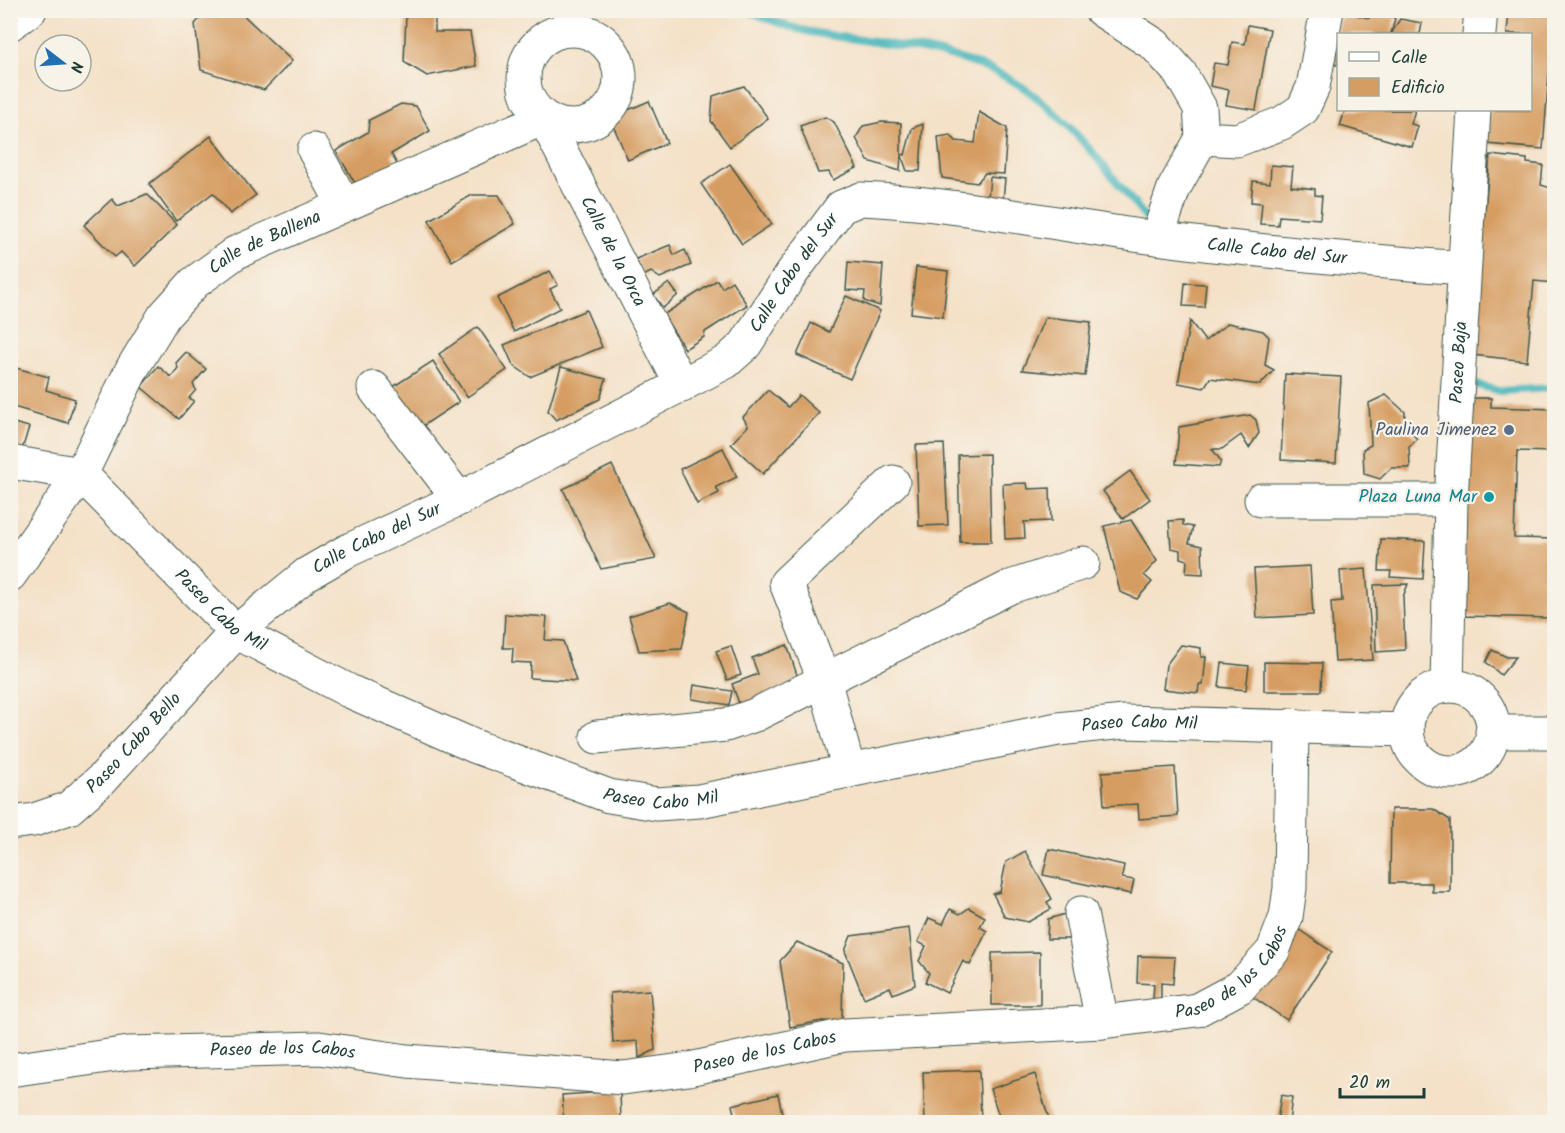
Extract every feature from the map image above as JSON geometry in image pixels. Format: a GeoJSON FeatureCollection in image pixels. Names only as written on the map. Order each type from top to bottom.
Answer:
{"type":"FeatureCollection","features":[{"type":"Feature","properties":{"kind":"street"},"geometry":{"type":"LineString","coordinates":[[10,24],[30,10]]}},
{"type":"Feature","properties":{"kind":"street"},"geometry":{"type":"LineString","coordinates":[[1101,10],[1155,45],[1180,73],[1200,108],[1202,138],[1174,188],[1157,238]]}},
{"type":"Feature","properties":{"kind":"street"},"geometry":{"type":"LineString","coordinates":[[1202,138],[1237,140],[1282,123],[1303,109],[1313,87],[1327,10]]}},
{"type":"Feature","properties":{"kind":"street"},"geometry":{"type":"LineString","coordinates":[[1479,33],[1481,10]]}},
{"type":"Feature","properties":{"kind":"street","name":"Paseo Baja"},"geometry":{"type":"LineString","coordinates":[[1447,686],[1451,500],[1474,111]]}},
{"type":"Feature","properties":{"kind":"street","name":"Calle de Ballena"},"geometry":{"type":"LineString","coordinates":[[10,575],[81,474],[132,369],[164,316],[194,283],[235,253],[544,118]]}},
{"type":"Feature","properties":{"kind":"street","name":"Calle de la Orca"},"geometry":{"type":"LineString","coordinates":[[544,118],[682,386]]}},
{"type":"Feature","properties":{"kind":"street"},"geometry":{"type":"LineString","coordinates":[[314,150],[344,204]]}},
{"type":"Feature","properties":{"kind":"street","name":"Calle Cabo del Sur"},"geometry":{"type":"LineString","coordinates":[[236,632],[308,574],[347,551],[459,499],[726,362],[745,345],[789,277],[842,207],[861,199],[1052,220],[1157,238],[1318,257],[1463,268]]}},
{"type":"Feature","properties":{"kind":"street"},"geometry":{"type":"LineString","coordinates":[[374,388],[459,499]]}},
{"type":"Feature","properties":{"kind":"street"},"geometry":{"type":"LineString","coordinates":[[10,462],[81,474]]}},
{"type":"Feature","properties":{"kind":"street","name":"Paseo Cabo Mil"},"geometry":{"type":"LineString","coordinates":[[81,474],[236,632],[359,695],[474,746],[609,796],[657,804],[699,801],[1058,729],[1124,722],[1407,730]]}},
{"type":"Feature","properties":{"kind":"street"},"geometry":{"type":"LineString","coordinates":[[849,771],[824,679],[786,583],[892,482]]}},
{"type":"Feature","properties":{"kind":"street"},"geometry":{"type":"LineString","coordinates":[[1261,500],[1451,500]]}},
{"type":"Feature","properties":{"kind":"street"},"geometry":{"type":"LineString","coordinates":[[597,737],[726,725],[756,715],[1010,587],[1083,563]]}},
{"type":"Feature","properties":{"kind":"street","name":"Paseo Cabo Bello"},"geometry":{"type":"LineString","coordinates":[[10,823],[34,820],[69,808],[102,779],[236,632]]}},
{"type":"Feature","properties":{"kind":"street"},"geometry":{"type":"LineString","coordinates":[[1447,686],[1465,689],[1480,699],[1490,714],[1492,732],[1490,742],[1479,761],[1460,771],[1449,772],[1438,771],[1419,760],[1408,741],[1407,730],[1408,719],[1418,700],[1437,688],[1447,686]]}},
{"type":"Feature","properties":{"kind":"street","name":"Paseo de los Cabos"},"geometry":{"type":"LineString","coordinates":[[10,1070],[129,1053],[320,1048],[407,1060],[623,1078],[689,1069],[845,1035],[1102,1022],[1197,1010],[1240,987],[1273,951],[1286,917],[1290,888],[1292,725]]}},
{"type":"Feature","properties":{"kind":"street"},"geometry":{"type":"LineString","coordinates":[[1492,732],[1554,732]]}},
{"type":"Feature","properties":{"kind":"street"},"geometry":{"type":"LineString","coordinates":[[1081,913],[1102,1022]]}},
{"type":"Feature","properties":{"kind":"building"},"geometry":{"type":"Polygon","coordinates":[[[208,10],[238,10],[292,61],[264,90],[201,70],[195,24],[208,10]]]}},
{"type":"Feature","properties":{"kind":"building"},"geometry":{"type":"Polygon","coordinates":[[[1509,10],[1554,10],[1543,149],[1486,144],[1489,111],[1532,111],[1532,33],[1507,33],[1509,10]]]}},
{"type":"Feature","properties":{"kind":"building"},"geometry":{"type":"Polygon","coordinates":[[[1342,11],[1369,18],[1371,12],[1395,18],[1391,33],[1337,33],[1342,11]]]}},
{"type":"Feature","properties":{"kind":"building"},"geometry":{"type":"Polygon","coordinates":[[[406,15],[435,15],[435,32],[470,32],[476,66],[427,76],[404,62],[406,15]]]}},
{"type":"Feature","properties":{"kind":"building"},"geometry":{"type":"Polygon","coordinates":[[[1400,19],[1422,23],[1420,33],[1392,33],[1400,19]]]}},
{"type":"Feature","properties":{"kind":"building"},"geometry":{"type":"Polygon","coordinates":[[[1248,25],[1270,29],[1256,110],[1226,105],[1229,90],[1210,86],[1214,63],[1228,65],[1232,42],[1245,44],[1248,25]]]}},
{"type":"Feature","properties":{"kind":"building"},"geometry":{"type":"Polygon","coordinates":[[[1337,33],[1337,65],[1330,64],[1337,33]]]}},
{"type":"Feature","properties":{"kind":"building"},"geometry":{"type":"Polygon","coordinates":[[[744,86],[768,118],[730,147],[711,121],[713,96],[744,86]]]}},
{"type":"Feature","properties":{"kind":"building"},"geometry":{"type":"Polygon","coordinates":[[[649,101],[667,143],[628,160],[610,118],[649,101]]]}},
{"type":"Feature","properties":{"kind":"building"},"geometry":{"type":"Polygon","coordinates":[[[401,104],[416,106],[430,131],[391,154],[399,167],[359,190],[336,151],[368,132],[369,120],[401,104]]]}},
{"type":"Feature","properties":{"kind":"building"},"geometry":{"type":"Polygon","coordinates":[[[1345,111],[1415,111],[1411,124],[1418,126],[1412,147],[1340,126],[1345,111]]]}},
{"type":"Feature","properties":{"kind":"building"},"geometry":{"type":"Polygon","coordinates":[[[979,112],[1007,128],[1004,174],[985,173],[977,183],[942,178],[938,137],[950,135],[956,141],[975,143],[979,112]]]}},
{"type":"Feature","properties":{"kind":"building"},"geometry":{"type":"Polygon","coordinates":[[[825,117],[834,122],[857,168],[833,180],[829,172],[818,173],[800,126],[825,117]]]}},
{"type":"Feature","properties":{"kind":"building"},"geometry":{"type":"Polygon","coordinates":[[[882,122],[901,123],[900,171],[868,161],[856,138],[863,126],[882,122]]]}},
{"type":"Feature","properties":{"kind":"building"},"geometry":{"type":"Polygon","coordinates":[[[923,124],[920,171],[907,171],[901,154],[905,155],[912,128],[923,124]]]}},
{"type":"Feature","properties":{"kind":"building"},"geometry":{"type":"Polygon","coordinates":[[[211,136],[256,195],[230,214],[213,193],[176,221],[149,184],[211,136]]]}},
{"type":"Feature","properties":{"kind":"building"},"geometry":{"type":"Polygon","coordinates":[[[1490,155],[1527,159],[1527,163],[1543,165],[1541,185],[1554,189],[1554,283],[1534,281],[1527,361],[1472,355],[1490,155]]]}},
{"type":"Feature","properties":{"kind":"building"},"geometry":{"type":"Polygon","coordinates":[[[730,164],[772,224],[742,244],[701,184],[730,164]]]}},
{"type":"Feature","properties":{"kind":"building"},"geometry":{"type":"Polygon","coordinates":[[[1271,165],[1293,167],[1291,186],[1315,189],[1315,195],[1322,196],[1320,219],[1279,216],[1278,225],[1260,224],[1262,203],[1251,202],[1253,181],[1270,183],[1271,165]]]}},
{"type":"Feature","properties":{"kind":"building"},"geometry":{"type":"Polygon","coordinates":[[[990,177],[1005,179],[1003,200],[988,198],[990,177]]]}},
{"type":"Feature","properties":{"kind":"building"},"geometry":{"type":"Polygon","coordinates":[[[147,194],[177,225],[135,266],[121,252],[115,257],[84,225],[112,199],[118,206],[147,194]]]}},
{"type":"Feature","properties":{"kind":"building"},"geometry":{"type":"Polygon","coordinates":[[[472,195],[499,195],[515,224],[452,261],[429,220],[472,195]]]}},
{"type":"Feature","properties":{"kind":"building"},"geometry":{"type":"Polygon","coordinates":[[[670,245],[674,255],[685,250],[691,265],[660,278],[651,272],[643,276],[636,259],[670,245]]]}},
{"type":"Feature","properties":{"kind":"building"},"geometry":{"type":"Polygon","coordinates":[[[848,262],[883,265],[880,306],[864,301],[865,291],[846,290],[848,262]]]}},
{"type":"Feature","properties":{"kind":"building"},"geometry":{"type":"Polygon","coordinates":[[[916,267],[948,271],[943,317],[911,313],[916,267]]]}},
{"type":"Feature","properties":{"kind":"building"},"geometry":{"type":"Polygon","coordinates":[[[550,271],[558,285],[550,289],[560,308],[514,332],[497,298],[550,271]]]}},
{"type":"Feature","properties":{"kind":"building"},"geometry":{"type":"Polygon","coordinates":[[[717,280],[722,288],[732,281],[747,305],[705,332],[704,337],[685,349],[663,315],[717,280]]]}},
{"type":"Feature","properties":{"kind":"building"},"geometry":{"type":"Polygon","coordinates":[[[669,283],[678,295],[663,308],[653,295],[669,283]]]}},
{"type":"Feature","properties":{"kind":"building"},"geometry":{"type":"Polygon","coordinates":[[[1185,283],[1206,284],[1204,307],[1183,306],[1185,283]]]}},
{"type":"Feature","properties":{"kind":"building"},"geometry":{"type":"Polygon","coordinates":[[[846,296],[880,311],[850,379],[797,355],[811,323],[829,332],[846,296]]]}},
{"type":"Feature","properties":{"kind":"building"},"geometry":{"type":"Polygon","coordinates":[[[586,310],[602,347],[530,377],[513,365],[504,345],[586,310]]]}},
{"type":"Feature","properties":{"kind":"building"},"geometry":{"type":"Polygon","coordinates":[[[1045,317],[1091,322],[1085,376],[1022,370],[1045,317]]]}},
{"type":"Feature","properties":{"kind":"building"},"geometry":{"type":"Polygon","coordinates":[[[1190,321],[1205,341],[1228,323],[1263,331],[1269,337],[1265,365],[1274,370],[1260,385],[1210,378],[1204,388],[1178,383],[1190,321]]]}},
{"type":"Feature","properties":{"kind":"building"},"geometry":{"type":"Polygon","coordinates":[[[478,327],[507,370],[467,397],[439,354],[478,327]]]}},
{"type":"Feature","properties":{"kind":"building"},"geometry":{"type":"Polygon","coordinates":[[[186,352],[206,369],[193,384],[196,390],[189,398],[194,401],[179,419],[141,387],[158,366],[171,377],[178,368],[176,363],[186,352]]]}},
{"type":"Feature","properties":{"kind":"building"},"geometry":{"type":"Polygon","coordinates":[[[433,361],[459,402],[415,431],[388,390],[433,361]]]}},
{"type":"Feature","properties":{"kind":"building"},"geometry":{"type":"Polygon","coordinates":[[[561,367],[606,379],[600,399],[556,420],[548,411],[561,367]]]}},
{"type":"Feature","properties":{"kind":"building"},"geometry":{"type":"Polygon","coordinates":[[[16,368],[49,377],[46,390],[75,399],[68,423],[10,406],[10,386],[16,368]]]}},
{"type":"Feature","properties":{"kind":"building"},"geometry":{"type":"Polygon","coordinates":[[[1285,374],[1341,377],[1336,463],[1281,460],[1285,374]]]}},
{"type":"Feature","properties":{"kind":"building"},"geometry":{"type":"Polygon","coordinates":[[[768,390],[788,407],[799,395],[819,413],[763,474],[731,444],[748,426],[743,417],[768,390]]]}},
{"type":"Feature","properties":{"kind":"building"},"geometry":{"type":"Polygon","coordinates":[[[1386,395],[1405,412],[1404,425],[1417,439],[1409,447],[1410,468],[1391,468],[1380,479],[1364,474],[1363,449],[1371,445],[1369,403],[1386,395]]]}},
{"type":"Feature","properties":{"kind":"building","name":"Plaza Luna Mar"},"geometry":{"type":"Polygon","coordinates":[[[1464,398],[1491,398],[1491,407],[1554,409],[1554,452],[1517,451],[1514,538],[1554,539],[1554,618],[1459,616],[1464,398]]]}},
{"type":"Feature","properties":{"kind":"building"},"geometry":{"type":"Polygon","coordinates":[[[1250,415],[1256,420],[1259,433],[1249,448],[1241,435],[1222,449],[1212,449],[1221,461],[1219,467],[1176,464],[1179,427],[1250,415]]]}},
{"type":"Feature","properties":{"kind":"building"},"geometry":{"type":"Polygon","coordinates":[[[10,422],[29,427],[22,450],[10,446],[10,422]]]}},
{"type":"Feature","properties":{"kind":"building"},"geometry":{"type":"Polygon","coordinates":[[[944,444],[948,525],[919,526],[916,445],[944,444]]]}},
{"type":"Feature","properties":{"kind":"building"},"geometry":{"type":"Polygon","coordinates":[[[723,448],[737,477],[716,487],[719,493],[697,504],[680,469],[723,448]]]}},
{"type":"Feature","properties":{"kind":"building"},"geometry":{"type":"Polygon","coordinates":[[[989,454],[991,542],[960,542],[958,455],[989,454]]]}},
{"type":"Feature","properties":{"kind":"building"},"geometry":{"type":"Polygon","coordinates":[[[612,465],[656,559],[601,569],[563,489],[612,465]]]}},
{"type":"Feature","properties":{"kind":"building"},"geometry":{"type":"Polygon","coordinates":[[[1130,471],[1150,499],[1123,519],[1103,491],[1130,471]]]}},
{"type":"Feature","properties":{"kind":"building"},"geometry":{"type":"Polygon","coordinates":[[[1027,483],[1028,489],[1050,488],[1051,521],[1024,522],[1025,538],[1005,539],[1003,484],[1027,483]]]}},
{"type":"Feature","properties":{"kind":"building"},"geometry":{"type":"Polygon","coordinates":[[[1131,520],[1157,561],[1144,575],[1152,582],[1137,599],[1120,592],[1104,526],[1131,520]]]}},
{"type":"Feature","properties":{"kind":"building"},"geometry":{"type":"Polygon","coordinates":[[[1183,520],[1183,525],[1193,527],[1189,543],[1202,546],[1203,574],[1186,573],[1187,560],[1180,558],[1180,550],[1171,548],[1169,521],[1183,520]]]}},
{"type":"Feature","properties":{"kind":"building"},"geometry":{"type":"Polygon","coordinates":[[[1381,539],[1425,541],[1423,579],[1390,577],[1391,571],[1379,571],[1381,539]]]}},
{"type":"Feature","properties":{"kind":"building"},"geometry":{"type":"Polygon","coordinates":[[[1310,566],[1313,615],[1257,618],[1254,569],[1310,566]]]}},
{"type":"Feature","properties":{"kind":"building"},"geometry":{"type":"Polygon","coordinates":[[[1366,569],[1373,660],[1335,662],[1331,602],[1342,601],[1340,571],[1366,569]]]}},
{"type":"Feature","properties":{"kind":"building"},"geometry":{"type":"Polygon","coordinates":[[[1408,584],[1403,597],[1405,650],[1376,652],[1374,585],[1408,584]]]}},
{"type":"Feature","properties":{"kind":"building"},"geometry":{"type":"Polygon","coordinates":[[[670,603],[689,612],[682,649],[639,651],[629,616],[670,603]]]}},
{"type":"Feature","properties":{"kind":"building"},"geometry":{"type":"Polygon","coordinates":[[[505,614],[547,617],[545,640],[563,641],[576,681],[530,678],[531,663],[512,662],[513,648],[503,648],[505,614]]]}},
{"type":"Feature","properties":{"kind":"building"},"geometry":{"type":"Polygon","coordinates":[[[787,645],[800,684],[740,706],[732,684],[758,674],[752,658],[787,645]]]}},
{"type":"Feature","properties":{"kind":"building"},"geometry":{"type":"Polygon","coordinates":[[[1181,645],[1201,648],[1201,657],[1206,657],[1203,685],[1199,685],[1198,693],[1163,689],[1166,665],[1181,645]]]}},
{"type":"Feature","properties":{"kind":"building"},"geometry":{"type":"Polygon","coordinates":[[[731,646],[741,675],[727,680],[716,651],[731,646]]]}},
{"type":"Feature","properties":{"kind":"building"},"geometry":{"type":"Polygon","coordinates":[[[1492,650],[1507,657],[1516,657],[1501,675],[1486,662],[1492,650]]]}},
{"type":"Feature","properties":{"kind":"building"},"geometry":{"type":"Polygon","coordinates":[[[1264,662],[1322,663],[1321,691],[1264,691],[1264,662]]]}},
{"type":"Feature","properties":{"kind":"building"},"geometry":{"type":"Polygon","coordinates":[[[1222,663],[1249,666],[1246,690],[1219,687],[1222,663]]]}},
{"type":"Feature","properties":{"kind":"building"},"geometry":{"type":"Polygon","coordinates":[[[694,685],[732,691],[729,705],[692,699],[694,685]]]}},
{"type":"Feature","properties":{"kind":"building"},"geometry":{"type":"Polygon","coordinates":[[[1175,767],[1178,816],[1139,819],[1138,804],[1104,806],[1102,772],[1175,767]]]}},
{"type":"Feature","properties":{"kind":"building"},"geometry":{"type":"Polygon","coordinates":[[[1391,809],[1433,809],[1450,820],[1450,892],[1432,892],[1432,883],[1390,883],[1391,809]]]}},
{"type":"Feature","properties":{"kind":"building"},"geometry":{"type":"Polygon","coordinates":[[[1049,849],[1124,865],[1122,878],[1134,880],[1131,894],[1043,875],[1049,849]]]}},
{"type":"Feature","properties":{"kind":"building"},"geometry":{"type":"Polygon","coordinates":[[[1025,851],[1052,899],[1047,902],[1051,909],[1028,922],[1005,917],[993,894],[1000,892],[1006,862],[1025,851]]]}},
{"type":"Feature","properties":{"kind":"building"},"geometry":{"type":"Polygon","coordinates":[[[969,908],[985,917],[980,927],[987,931],[970,965],[963,961],[947,993],[925,982],[929,973],[919,961],[926,946],[918,942],[929,918],[943,924],[950,909],[960,914],[969,908]]]}},
{"type":"Feature","properties":{"kind":"building"},"geometry":{"type":"Polygon","coordinates":[[[1065,914],[1071,939],[1047,939],[1048,919],[1065,914]]]}},
{"type":"Feature","properties":{"kind":"building"},"geometry":{"type":"Polygon","coordinates":[[[1295,927],[1332,952],[1287,1020],[1250,995],[1295,927]]]}},
{"type":"Feature","properties":{"kind":"building"},"geometry":{"type":"Polygon","coordinates":[[[909,928],[915,985],[893,994],[890,987],[864,998],[845,951],[851,936],[909,928]]]}},
{"type":"Feature","properties":{"kind":"building"},"geometry":{"type":"Polygon","coordinates":[[[797,942],[843,963],[842,1022],[822,1021],[790,1027],[780,961],[797,942]]]}},
{"type":"Feature","properties":{"kind":"building"},"geometry":{"type":"Polygon","coordinates":[[[1040,952],[1040,1005],[992,1005],[992,953],[1040,952]]]}},
{"type":"Feature","properties":{"kind":"building"},"geometry":{"type":"Polygon","coordinates":[[[1138,956],[1175,957],[1173,984],[1161,983],[1161,1000],[1153,999],[1154,984],[1137,983],[1138,956]]]}},
{"type":"Feature","properties":{"kind":"building"},"geometry":{"type":"Polygon","coordinates":[[[650,990],[655,1050],[639,1058],[638,1041],[613,1043],[610,993],[650,990]]]}},
{"type":"Feature","properties":{"kind":"building"},"geometry":{"type":"Polygon","coordinates":[[[979,1070],[981,1122],[925,1122],[923,1072],[979,1070]]]}},
{"type":"Feature","properties":{"kind":"building"},"geometry":{"type":"Polygon","coordinates":[[[1035,1074],[1050,1122],[1001,1122],[990,1089],[1035,1074]]]}},
{"type":"Feature","properties":{"kind":"building"},"geometry":{"type":"Polygon","coordinates":[[[620,1091],[621,1122],[564,1122],[562,1095],[620,1091]]]}},
{"type":"Feature","properties":{"kind":"building"},"geometry":{"type":"Polygon","coordinates":[[[778,1094],[784,1122],[736,1122],[732,1105],[778,1094]]]}},
{"type":"Feature","properties":{"kind":"building"},"geometry":{"type":"Polygon","coordinates":[[[1281,1095],[1292,1097],[1289,1122],[1277,1122],[1281,1095]]]}},
{"type":"Feature","properties":{"kind":"waterway"},"geometry":{"type":"LineString","coordinates":[[745,10],[798,29],[952,57],[1006,77],[1031,93],[1063,121],[1092,152],[1145,217]]}},
{"type":"Feature","properties":{"kind":"waterway"},"geometry":{"type":"LineString","coordinates":[[1471,383],[1499,391],[1554,388]]}},
{"type":"Feature","properties":{"kind":"place","name":"Paulina Jimenez"},"geometry":{"type":"Point","coordinates":[1509,430]}},
{"type":"Feature","properties":{"kind":"place","name":"Plaza Luna Mar"},"geometry":{"type":"Point","coordinates":[1489,497]}}]}
